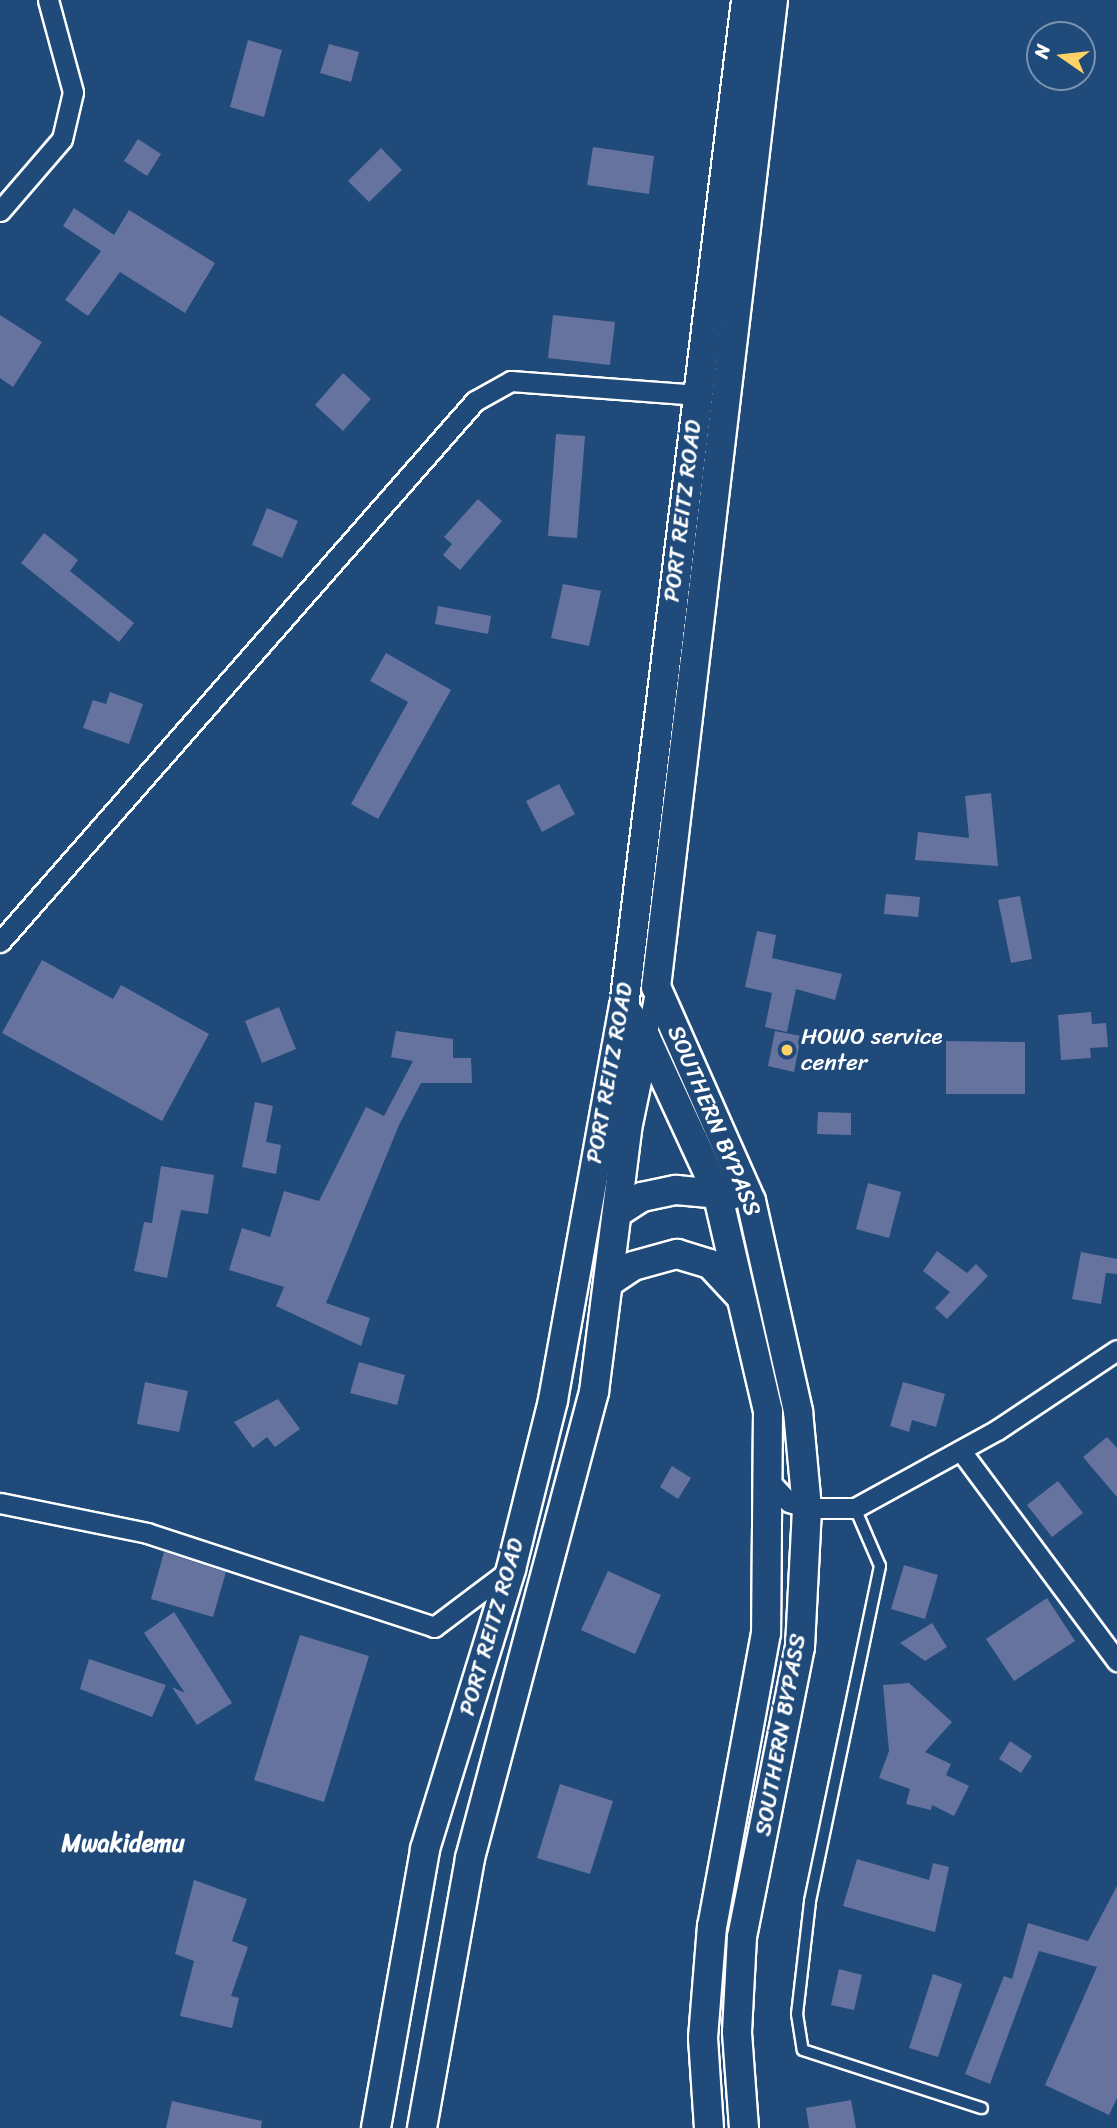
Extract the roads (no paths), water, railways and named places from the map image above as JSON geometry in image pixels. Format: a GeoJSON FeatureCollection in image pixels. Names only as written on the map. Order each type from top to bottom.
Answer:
{"type":"FeatureCollection","features":[{"type":"Feature","properties":{"kind":"main road","name":"PORT REITZ ROAD"},"geometry":{"type":"LineString","coordinates":[[376,2128],[425,1849],[511,1569],[553,1401],[624,1007],[746,0]]}},
{"type":"Feature","properties":{"kind":"main road"},"geometry":{"type":"LineString","coordinates":[[656,988],[773,0]]}},
{"type":"Feature","properties":{"kind":"main road","name":"SOUTHERN BYPASS"},"geometry":{"type":"LineString","coordinates":[[656,988],[751,1201],[798,1411],[807,1508],[800,1647],[742,1937],[737,2032],[744,2128]]}},
{"type":"Feature","properties":{"kind":"main road","name":"SOUTHERN BYPASS"},"geometry":{"type":"LineString","coordinates":[[624,1007],[646,1038],[717,1192],[750,1317],[768,1411],[772,1484],[766,1633],[712,1926],[703,2038],[709,2128]]}},
{"type":"Feature","properties":{"kind":"main road","name":"PORT REITZ ROAD"},"geometry":{"type":"LineString","coordinates":[[422,2128],[470,1858],[594,1392],[617,1213],[646,1038]]}},
{"type":"Feature","properties":{"kind":"main road"},"geometry":{"type":"LineString","coordinates":[[617,1213],[642,1197],[717,1192],[751,1201]]}},
{"type":"Feature","properties":{"kind":"main road"},"geometry":{"type":"LineString","coordinates":[[608,1283],[664,1256],[696,1258],[732,1280],[750,1317]]}},
{"type":"Feature","properties":{"kind":"street"},"geometry":{"type":"LineString","coordinates":[[0,211],[61,139],[73,92],[48,0]]}},
{"type":"Feature","properties":{"kind":"street"},"geometry":{"type":"LineString","coordinates":[[0,942],[475,401],[511,381],[698,395]]}},
{"type":"Feature","properties":{"kind":"street","name":"PORT REITZ ROAD"},"geometry":{"type":"LineString","coordinates":[[646,1038],[656,988]]}},
{"type":"Feature","properties":{"kind":"street"},"geometry":{"type":"LineString","coordinates":[[772,1484],[789,1502],[807,1508],[855,1508],[961,1451],[1117,1350]]}},
{"type":"Feature","properties":{"kind":"street"},"geometry":{"type":"LineString","coordinates":[[961,1451],[1117,1661]]}},
{"type":"Feature","properties":{"kind":"street"},"geometry":{"type":"LineString","coordinates":[[0,1503],[147,1533],[433,1627],[511,1569]]}},
{"type":"Feature","properties":{"kind":"lane"},"geometry":{"type":"LineString","coordinates":[[855,1508],[880,1566],[810,1902],[797,2014],[803,2050],[982,2108]]}},
{"type":"Feature","properties":{"kind":"place","name":"HOWO service center"},"geometry":{"type":"Point","coordinates":[787,1050]}},
{"type":"Feature","properties":{"kind":"district","name":"Mwakidemu"},"geometry":{"type":"Point","coordinates":[123,1844]}}]}
